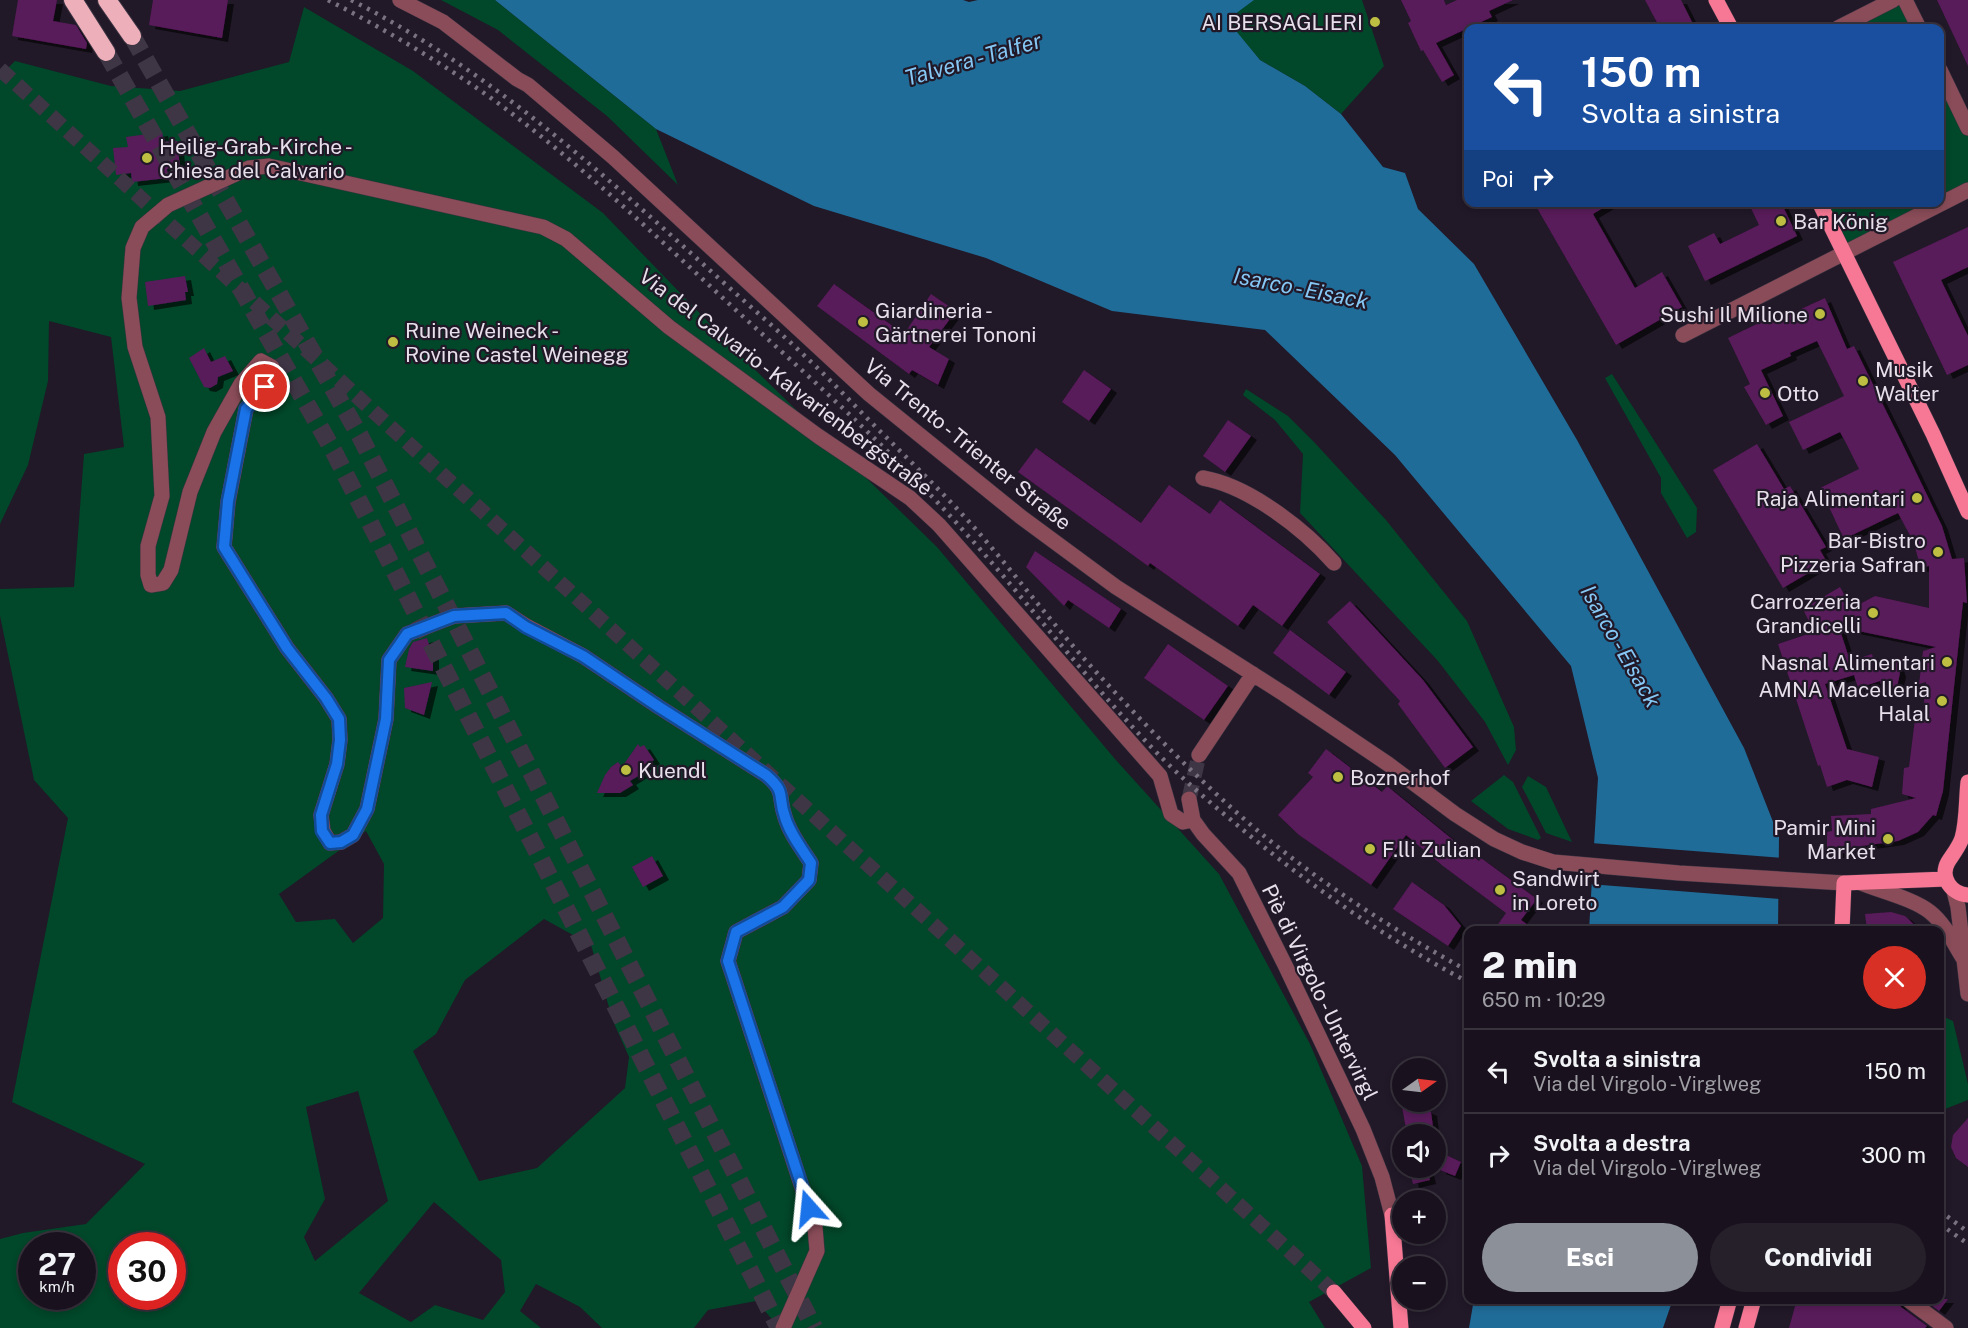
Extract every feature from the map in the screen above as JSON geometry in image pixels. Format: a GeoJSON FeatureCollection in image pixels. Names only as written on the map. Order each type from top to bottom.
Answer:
{"type":"FeatureCollection","features":[{"type":"Feature","properties":{"kind":"highway"},"geometry":{"type":"LineString","coordinates":[[73,0],[106,52]]}},
{"type":"Feature","properties":{"kind":"highway"},"geometry":{"type":"LineString","coordinates":[[107,0],[132,36]]}},
{"type":"Feature","properties":{"kind":"main road"},"geometry":{"type":"LineString","coordinates":[[1716,0],[1729,24]]}},
{"type":"Feature","properties":{"kind":"main road"},"geometry":{"type":"LineString","coordinates":[[1822,207],[1933,434],[1968,512]]}},
{"type":"Feature","properties":{"kind":"main road"},"geometry":{"type":"LineString","coordinates":[[1956,888],[1945,869],[1948,861],[1961,853],[1968,782]]}},
{"type":"Feature","properties":{"kind":"main road"},"geometry":{"type":"LineString","coordinates":[[1842,926],[1844,883],[1956,888]]}},
{"type":"Feature","properties":{"kind":"main road"},"geometry":{"type":"LineString","coordinates":[[1394,1244],[1401,1328]]}},
{"type":"Feature","properties":{"kind":"main road"},"geometry":{"type":"LineString","coordinates":[[1334,1292],[1364,1328]]}},
{"type":"Feature","properties":{"kind":"main road"},"geometry":{"type":"LineString","coordinates":[[1722,1328],[1729,1304]]}},
{"type":"Feature","properties":{"kind":"main road"},"geometry":{"type":"LineString","coordinates":[[1746,1328],[1753,1304]]}},
{"type":"Feature","properties":{"kind":"street","name":"Via Trento - Trienter Straße"},"geometry":{"type":"LineString","coordinates":[[400,0],[443,22],[528,85],[613,157],[869,394],[1012,510],[1116,587],[1253,674],[1388,764],[1455,814],[1494,839],[1522,852],[1553,862],[1787,881],[1844,883]]}},
{"type":"Feature","properties":{"kind":"street"},"geometry":{"type":"LineString","coordinates":[[1846,24],[1893,0]]}},
{"type":"Feature","properties":{"kind":"street"},"geometry":{"type":"LineString","coordinates":[[1905,0],[1917,24]]}},
{"type":"Feature","properties":{"kind":"street"},"geometry":{"type":"LineString","coordinates":[[1944,78],[1968,128]]}},
{"type":"Feature","properties":{"kind":"street","name":"Via del Calvario - Kalvarienbergstraße"},"geometry":{"type":"LineString","coordinates":[[783,1328],[817,1251],[815,1227],[728,961],[736,932],[783,907],[809,880],[811,863],[784,817],[782,794],[778,786],[766,775],[583,656],[526,627],[506,613],[454,616],[407,634],[389,660],[386,719],[367,809],[353,835],[341,842],[330,843],[322,831],[321,815],[337,764],[340,740],[339,719],[326,698],[287,648],[224,547],[228,501],[246,409],[272,378],[272,367],[261,361],[241,384],[214,432],[190,492],[171,570],[163,583],[151,585],[148,575],[148,546],[162,496],[158,417],[135,347],[129,298],[133,248],[142,227],[168,205],[198,189],[249,168],[268,166],[543,227],[566,239],[669,327],[818,436],[910,498],[939,525],[1160,776],[1171,814],[1183,822],[1193,820]]}},
{"type":"Feature","properties":{"kind":"street"},"geometry":{"type":"LineString","coordinates":[[1944,202],[1968,190]]}},
{"type":"Feature","properties":{"kind":"street"},"geometry":{"type":"LineString","coordinates":[[1683,335],[1934,207]]}},
{"type":"Feature","properties":{"kind":"street"},"geometry":{"type":"LineString","coordinates":[[1203,478],[1235,489],[1266,506],[1293,524],[1318,545],[1334,563]]}},
{"type":"Feature","properties":{"kind":"street"},"geometry":{"type":"LineString","coordinates":[[1199,755],[1253,674]]}},
{"type":"Feature","properties":{"kind":"street","name":"Piè di Virgolo - Untervirgl"},"geometry":{"type":"LineString","coordinates":[[1189,799],[1193,820],[1239,873],[1286,965],[1363,1129],[1382,1176],[1392,1215]]}},
{"type":"Feature","properties":{"kind":"street"},"geometry":{"type":"LineString","coordinates":[[1862,883],[1916,904],[1930,912],[1943,926]]}},
{"type":"Feature","properties":{"kind":"street"},"geometry":{"type":"LineString","coordinates":[[1956,888],[1968,994]]}},
{"type":"Feature","properties":{"kind":"street"},"geometry":{"type":"LineString","coordinates":[[1944,928],[1963,958]]}},
{"type":"Feature","properties":{"kind":"street"},"geometry":{"type":"LineString","coordinates":[[1914,1304],[1946,1328]]}},
{"type":"Feature","properties":{"kind":"green space"},"geometry":{"type":"Polygon","coordinates":[[[441,0],[495,0],[656,129],[678,185],[607,116],[498,30],[441,0]]]}},
{"type":"Feature","properties":{"kind":"green space"},"geometry":{"type":"Polygon","coordinates":[[[1253,0],[1362,0],[1384,66],[1341,114],[1305,86],[1260,60],[1226,20],[1253,0]]]}},
{"type":"Feature","properties":{"kind":"green space"},"geometry":{"type":"Polygon","coordinates":[[[1905,0],[1917,24],[1848,24],[1905,0]]]}},
{"type":"Feature","properties":{"kind":"green space"},"geometry":{"type":"Polygon","coordinates":[[[304,7],[413,71],[603,213],[741,356],[937,547],[1115,759],[1219,874],[1310,1044],[1362,1166],[1371,1268],[1309,1302],[1325,1328],[776,1328],[777,1325],[756,1301],[708,1310],[694,1328],[602,1328],[580,1307],[536,1284],[520,1311],[541,1328],[0,1328],[0,1239],[18,1234],[18,1310],[96,1310],[96,1232],[30,1232],[86,1224],[145,1164],[12,1102],[68,818],[34,780],[0,616],[0,589],[74,587],[84,454],[124,447],[111,337],[49,321],[48,381],[28,465],[0,524],[0,76],[15,61],[111,86],[180,91],[289,62],[304,7]],[[366,831],[279,894],[296,922],[335,919],[353,943],[383,918],[384,864],[366,831]],[[544,919],[465,980],[436,1034],[413,1051],[479,1181],[537,1168],[625,1088],[629,1057],[613,1021],[591,945],[544,919]],[[358,1091],[306,1107],[325,1199],[304,1237],[315,1261],[388,1201],[358,1091]],[[434,1202],[359,1293],[411,1322],[435,1305],[483,1320],[505,1292],[501,1260],[434,1202]]]}},
{"type":"Feature","properties":{"kind":"green space"},"geometry":{"type":"Polygon","coordinates":[[[1944,78],[1968,128],[1968,190],[1944,202],[1944,78]]]}},
{"type":"Feature","properties":{"kind":"green space"},"geometry":{"type":"Polygon","coordinates":[[[1821,207],[1934,207],[1843,252],[1821,207]]]}},
{"type":"Feature","properties":{"kind":"green space"},"geometry":{"type":"Polygon","coordinates":[[[1612,374],[1697,508],[1696,532],[1687,538],[1661,493],[1661,478],[1605,378],[1612,374]]]}},
{"type":"Feature","properties":{"kind":"green space"},"geometry":{"type":"Polygon","coordinates":[[[1246,389],[1288,416],[1314,442],[1386,520],[1467,621],[1514,727],[1516,750],[1508,765],[1485,722],[1438,661],[1300,513],[1303,454],[1275,420],[1243,395],[1246,389]]]}},
{"type":"Feature","properties":{"kind":"green space"},"geometry":{"type":"Polygon","coordinates":[[[1504,775],[1513,782],[1541,838],[1538,840],[1508,829],[1471,801],[1504,775]]]}},
{"type":"Feature","properties":{"kind":"green space"},"geometry":{"type":"Polygon","coordinates":[[[1528,776],[1546,787],[1572,842],[1546,833],[1522,787],[1528,776]]]}},
{"type":"Feature","properties":{"kind":"green space"},"geometry":{"type":"Polygon","coordinates":[[[1944,1017],[1953,1021],[1968,1084],[1968,1100],[1944,1109],[1944,1017]]]}},
{"type":"Feature","properties":{"kind":"water"},"geometry":{"type":"Polygon","coordinates":[[[495,0],[963,0],[969,2],[978,0],[1254,0],[1227,20],[1260,60],[1305,86],[1341,114],[1383,167],[1405,173],[1418,209],[1474,264],[1577,440],[1744,748],[1779,837],[1778,926],[1589,926],[1598,778],[1571,666],[1395,455],[1265,330],[1112,311],[986,258],[814,206],[656,129],[495,0]]]}},
{"type":"Feature","properties":{"kind":"water"},"geometry":{"type":"Polygon","coordinates":[[[1473,1304],[1671,1304],[1663,1328],[1469,1328],[1473,1304]]]}},
{"type":"Feature","properties":{"kind":"pier"},"geometry":{"type":"Polygon","coordinates":[[[1591,843],[1782,858],[1781,899],[1589,884],[1591,843]]]}},
{"type":"Feature","properties":{"kind":"building"},"geometry":{"type":"Polygon","coordinates":[[[18,0],[57,0],[53,21],[76,25],[87,43],[86,49],[12,36],[18,0]]]}},
{"type":"Feature","properties":{"kind":"building"},"geometry":{"type":"Polygon","coordinates":[[[153,0],[228,0],[222,38],[149,25],[153,0]]]}},
{"type":"Feature","properties":{"kind":"building"},"geometry":{"type":"Polygon","coordinates":[[[1401,0],[1444,0],[1446,5],[1457,0],[1513,0],[1489,11],[1492,17],[1477,24],[1464,24],[1464,30],[1436,43],[1454,75],[1442,82],[1423,50],[1421,51],[1408,23],[1411,21],[1401,0]]]}},
{"type":"Feature","properties":{"kind":"building"},"geometry":{"type":"Polygon","coordinates":[[[1645,0],[1681,0],[1693,24],[1658,24],[1645,0]]]}},
{"type":"Feature","properties":{"kind":"building"},"geometry":{"type":"Polygon","coordinates":[[[1937,0],[1968,0],[1968,66],[1937,0]]]}},
{"type":"Feature","properties":{"kind":"building","name":"Heilig-Grab-Kirche - Chiesa del Calvario"},"geometry":{"type":"Polygon","coordinates":[[[162,132],[164,142],[177,141],[180,167],[167,169],[168,178],[132,182],[131,173],[116,175],[113,148],[128,147],[126,137],[162,132]]]}},
{"type":"Feature","properties":{"kind":"building"},"geometry":{"type":"Polygon","coordinates":[[[1605,207],[1593,214],[1635,288],[1662,272],[1682,307],[1616,345],[1537,208],[1605,207]]]}},
{"type":"Feature","properties":{"kind":"building"},"geometry":{"type":"Polygon","coordinates":[[[1750,207],[1783,207],[1797,236],[1705,281],[1688,246],[1714,233],[1720,244],[1759,225],[1750,207]]]}},
{"type":"Feature","properties":{"kind":"building"},"geometry":{"type":"Polygon","coordinates":[[[1968,227],[1968,267],[1941,280],[1968,336],[1968,365],[1947,375],[1893,262],[1968,227]]]}},
{"type":"Feature","properties":{"kind":"building"},"geometry":{"type":"Polygon","coordinates":[[[185,276],[188,292],[185,292],[186,300],[148,306],[145,282],[185,276]]]}},
{"type":"Feature","properties":{"kind":"building","name":"Giardineria - Gärtnerei Tononi"},"geometry":{"type":"Polygon","coordinates":[[[834,284],[904,334],[931,294],[956,311],[929,347],[949,359],[938,385],[912,370],[909,374],[817,306],[834,284]]]}},
{"type":"Feature","properties":{"kind":"building"},"geometry":{"type":"Polygon","coordinates":[[[1825,298],[1847,349],[1854,346],[1901,441],[1942,526],[1952,559],[1964,558],[1967,603],[1963,602],[1943,791],[1936,816],[1933,815],[1918,832],[1898,841],[1855,847],[1855,850],[1837,854],[1837,847],[1827,847],[1827,832],[1832,831],[1831,816],[1871,814],[1871,809],[1916,798],[1902,794],[1904,768],[1909,767],[1915,719],[1916,722],[1922,723],[1926,682],[1919,684],[1923,651],[1936,647],[1839,627],[1850,661],[1872,654],[1876,666],[1896,660],[1900,673],[1896,692],[1884,695],[1880,681],[1858,688],[1854,675],[1825,684],[1847,749],[1879,757],[1872,787],[1847,780],[1827,787],[1778,644],[1814,632],[1803,609],[1840,587],[1852,608],[1875,596],[1929,608],[1929,566],[1921,568],[1913,541],[1898,513],[1844,539],[1820,488],[1859,469],[1840,432],[1803,450],[1789,422],[1844,396],[1817,341],[1761,370],[1783,416],[1766,425],[1744,387],[1750,384],[1728,338],[1773,316],[1775,321],[1825,298]]]}},
{"type":"Feature","properties":{"kind":"building"},"geometry":{"type":"Polygon","coordinates":[[[204,348],[211,362],[225,356],[233,371],[218,377],[217,384],[210,388],[204,387],[189,358],[204,348]]]}},
{"type":"Feature","properties":{"kind":"building"},"geometry":{"type":"Polygon","coordinates":[[[1084,370],[1111,389],[1089,421],[1062,402],[1084,370]]]}},
{"type":"Feature","properties":{"kind":"building"},"geometry":{"type":"Polygon","coordinates":[[[1228,420],[1251,436],[1225,472],[1203,456],[1228,420]]]}},
{"type":"Feature","properties":{"kind":"building"},"geometry":{"type":"Polygon","coordinates":[[[1757,444],[1784,489],[1790,486],[1826,547],[1820,550],[1827,562],[1783,588],[1713,470],[1757,444]]]}},
{"type":"Feature","properties":{"kind":"building"},"geometry":{"type":"Polygon","coordinates":[[[1036,448],[1141,523],[1169,485],[1210,514],[1220,500],[1320,574],[1282,626],[1253,605],[1238,626],[1150,563],[1148,566],[1018,472],[1036,448]]]}},
{"type":"Feature","properties":{"kind":"building"},"geometry":{"type":"Polygon","coordinates":[[[1035,551],[1121,609],[1109,628],[1068,600],[1064,606],[1026,567],[1035,551]]]}},
{"type":"Feature","properties":{"kind":"building"},"geometry":{"type":"Polygon","coordinates":[[[1350,601],[1423,680],[1473,747],[1445,768],[1398,704],[1400,701],[1327,622],[1350,601]]]}},
{"type":"Feature","properties":{"kind":"building"},"geometry":{"type":"Polygon","coordinates":[[[1290,630],[1346,672],[1329,695],[1273,653],[1290,630]]]}},
{"type":"Feature","properties":{"kind":"building"},"geometry":{"type":"Polygon","coordinates":[[[427,638],[433,657],[433,671],[405,667],[413,642],[427,638]]]}},
{"type":"Feature","properties":{"kind":"building"},"geometry":{"type":"Polygon","coordinates":[[[1168,644],[1228,686],[1204,720],[1144,678],[1168,644]]]}},
{"type":"Feature","properties":{"kind":"building"},"geometry":{"type":"Polygon","coordinates":[[[432,682],[424,715],[405,708],[404,688],[432,682]]]}},
{"type":"Feature","properties":{"kind":"building","name":"Kuendl"},"geometry":{"type":"Polygon","coordinates":[[[638,744],[640,747],[644,745],[654,760],[642,768],[645,772],[630,781],[633,785],[620,793],[597,793],[611,767],[618,762],[622,767],[638,744]]]}},
{"type":"Feature","properties":{"kind":"building"},"geometry":{"type":"Polygon","coordinates":[[[1326,749],[1382,792],[1387,786],[1479,861],[1481,858],[1537,899],[1521,920],[1529,926],[1497,926],[1506,913],[1406,835],[1371,885],[1299,835],[1278,815],[1313,777],[1308,773],[1326,749]]]}},
{"type":"Feature","properties":{"kind":"building"},"geometry":{"type":"Polygon","coordinates":[[[652,856],[663,876],[643,887],[632,867],[652,856]]]}},
{"type":"Feature","properties":{"kind":"building"},"geometry":{"type":"Polygon","coordinates":[[[1412,882],[1444,905],[1461,926],[1448,946],[1393,909],[1412,882]]]}},
{"type":"Feature","properties":{"kind":"building"},"geometry":{"type":"Polygon","coordinates":[[[1891,912],[1905,916],[1916,926],[1866,926],[1865,914],[1891,912]]]}},
{"type":"Feature","properties":{"kind":"building"},"geometry":{"type":"Polygon","coordinates":[[[1403,1112],[1431,1112],[1433,1124],[1405,1124],[1403,1112]]]}},
{"type":"Feature","properties":{"kind":"building"},"geometry":{"type":"Polygon","coordinates":[[[1968,1118],[1968,1167],[1956,1158],[1951,1147],[1953,1135],[1968,1118]]]}},
{"type":"Feature","properties":{"kind":"building"},"geometry":{"type":"Polygon","coordinates":[[[1446,1155],[1461,1162],[1455,1176],[1446,1172],[1446,1155]]]}},
{"type":"Feature","properties":{"kind":"building"},"geometry":{"type":"Polygon","coordinates":[[[1412,1178],[1430,1178],[1430,1180],[1413,1184],[1412,1178]]]}},
{"type":"Feature","properties":{"kind":"building"},"geometry":{"type":"Polygon","coordinates":[[[1944,1299],[1948,1299],[1939,1311],[1930,1304],[1944,1304],[1944,1299]]]}},
{"type":"Feature","properties":{"kind":"building"},"geometry":{"type":"Polygon","coordinates":[[[1796,1304],[1900,1304],[1927,1326],[1925,1328],[1789,1328],[1796,1304]]]}},
{"type":"Feature","properties":{"kind":"tunnel"},"geometry":{"type":"LineString","coordinates":[[132,36],[360,436],[814,1328]]}},
{"type":"Feature","properties":{"kind":"tunnel"},"geometry":{"type":"LineString","coordinates":[[106,52],[334,452],[779,1328]]}},
{"type":"Feature","properties":{"kind":"tunnel"},"geometry":{"type":"LineString","coordinates":[[0,69],[1334,1292]]}},
{"type":"Feature","properties":{"kind":"tunnel"},"geometry":{"type":"LineString","coordinates":[[1189,799],[1199,755]]}},
{"type":"Feature","properties":{"kind":"railway"},"geometry":{"type":"LineString","coordinates":[[328,0],[411,46],[471,84],[587,174],[825,391],[909,472],[987,557],[1136,731],[1187,782],[1286,865],[1315,886],[1405,946],[1464,980]]}},
{"type":"Feature","properties":{"kind":"railway"},"geometry":{"type":"LineString","coordinates":[[351,0],[402,28],[497,91],[542,125],[629,198],[829,379],[930,481],[962,514],[1087,662],[1208,786],[1251,825],[1302,866],[1384,921],[1464,969]]}},
{"type":"Feature","properties":{"kind":"railway"},"geometry":{"type":"LineString","coordinates":[[1944,1214],[1968,1232]]}},
{"type":"Feature","properties":{"kind":"railway"},"geometry":{"type":"LineString","coordinates":[[1944,1227],[1968,1244]]}},
{"type":"Feature","properties":{"kind":"place","name":"AI BERSAGLIERI"},"geometry":{"type":"Point","coordinates":[1375,22]}},
{"type":"Feature","properties":{"kind":"place","name":"Heilig-Grab-Kirche - Chiesa del Calvario"},"geometry":{"type":"Point","coordinates":[147,158]}},
{"type":"Feature","properties":{"kind":"place","name":"Bar König"},"geometry":{"type":"Point","coordinates":[1781,221]}},
{"type":"Feature","properties":{"kind":"place","name":"Sushi Il Milione"},"geometry":{"type":"Point","coordinates":[1820,314]}},
{"type":"Feature","properties":{"kind":"place","name":"Giardineria - Gärtnerei Tononi"},"geometry":{"type":"Point","coordinates":[863,322]}},
{"type":"Feature","properties":{"kind":"place","name":"Ruine Weineck - Rovine Castel Weinegg"},"geometry":{"type":"Point","coordinates":[393,342]}},
{"type":"Feature","properties":{"kind":"place","name":"Musik Walter"},"geometry":{"type":"Point","coordinates":[1863,381]}},
{"type":"Feature","properties":{"kind":"place","name":"Otto"},"geometry":{"type":"Point","coordinates":[1765,393]}},
{"type":"Feature","properties":{"kind":"place","name":"Raja Alimentari"},"geometry":{"type":"Point","coordinates":[1917,498]}},
{"type":"Feature","properties":{"kind":"place","name":"Bar-Bistro Pizzeria Safran"},"geometry":{"type":"Point","coordinates":[1938,552]}},
{"type":"Feature","properties":{"kind":"place","name":"Carrozzeria Grandicelli"},"geometry":{"type":"Point","coordinates":[1873,613]}},
{"type":"Feature","properties":{"kind":"place","name":"Nasnal Alimentari"},"geometry":{"type":"Point","coordinates":[1947,662]}},
{"type":"Feature","properties":{"kind":"place","name":"AMNA Macelleria Halal"},"geometry":{"type":"Point","coordinates":[1942,701]}},
{"type":"Feature","properties":{"kind":"place","name":"Kuendl"},"geometry":{"type":"Point","coordinates":[626,770]}},
{"type":"Feature","properties":{"kind":"place","name":"Boznerhof"},"geometry":{"type":"Point","coordinates":[1338,777]}},
{"type":"Feature","properties":{"kind":"place","name":"Pamir Mini Market"},"geometry":{"type":"Point","coordinates":[1888,839]}},
{"type":"Feature","properties":{"kind":"place","name":"F.lli Zulian"},"geometry":{"type":"Point","coordinates":[1370,849]}},
{"type":"Feature","properties":{"kind":"place","name":"Sandwirt in Loreto"},"geometry":{"type":"Point","coordinates":[1500,890]}},
{"type":"Feature","properties":{"kind":"route"},"geometry":{"type":"LineString","coordinates":[[265,387],[246,409],[228,501],[224,547],[287,648],[326,698],[339,719],[340,740],[337,764],[321,815],[322,831],[330,843],[341,842],[353,835],[367,809],[386,719],[389,660],[407,634],[454,616],[506,613],[526,627],[583,656],[766,775],[778,786],[782,794],[784,817],[811,863],[809,880],[783,907],[736,932],[728,961],[809,1208]]}},
{"type":"Feature","properties":{"kind":"water label","name":"Talvera - Talfer"},"geometry":{"type":"Point","coordinates":[973,59]}},
{"type":"Feature","properties":{"kind":"water label","name":"Isarco - Eisack"},"geometry":{"type":"Point","coordinates":[1301,288]}},
{"type":"Feature","properties":{"kind":"water label","name":"Isarco - Eisack"},"geometry":{"type":"Point","coordinates":[1621,646]}}]}
